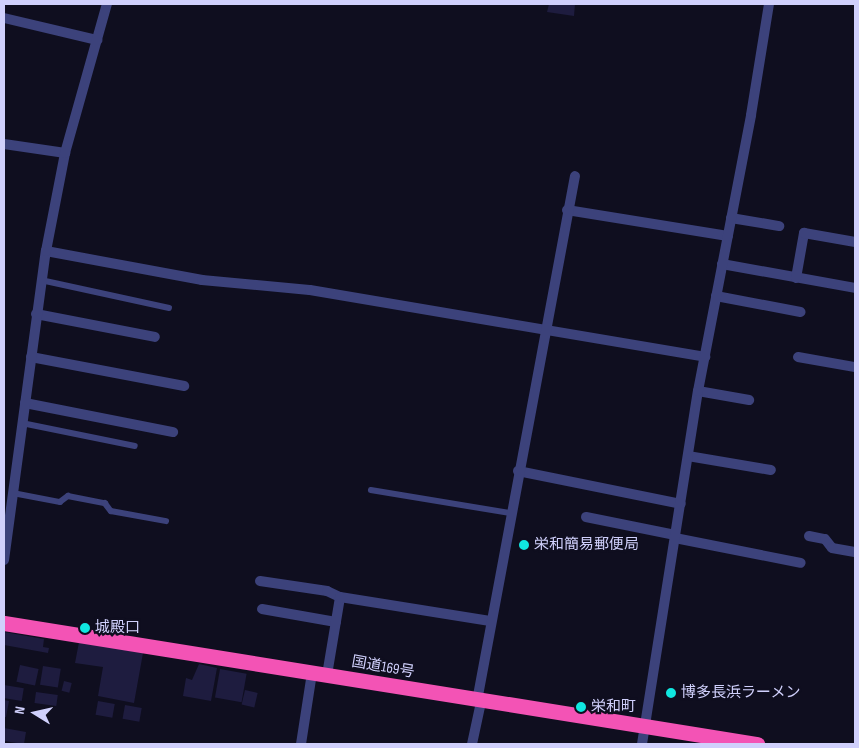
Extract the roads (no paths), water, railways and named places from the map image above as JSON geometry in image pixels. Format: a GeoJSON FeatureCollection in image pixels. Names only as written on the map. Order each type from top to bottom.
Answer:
{"type":"FeatureCollection","features":[{"type":"Feature","properties":{"kind":"highway","name":"国道169号"},"geometry":{"type":"LineString","coordinates":[[4,623],[479,701],[757,744]]}},
{"type":"Feature","properties":{"kind":"street"},"geometry":{"type":"LineString","coordinates":[[4,560],[6,532],[13,493],[41,280],[64,153],[108,4]]}},
{"type":"Feature","properties":{"kind":"street"},"geometry":{"type":"LineString","coordinates":[[642,744],[698,391],[728,236],[769,4]]}},
{"type":"Feature","properties":{"kind":"street"},"geometry":{"type":"LineString","coordinates":[[4,18],[97,40]]}},
{"type":"Feature","properties":{"kind":"street"},"geometry":{"type":"LineString","coordinates":[[4,144],[64,153]]}},
{"type":"Feature","properties":{"kind":"street"},"geometry":{"type":"LineString","coordinates":[[472,744],[490,621],[575,176]]}},
{"type":"Feature","properties":{"kind":"street"},"geometry":{"type":"LineString","coordinates":[[567,210],[728,236]]}},
{"type":"Feature","properties":{"kind":"street"},"geometry":{"type":"LineString","coordinates":[[731,218],[779,226]]}},
{"type":"Feature","properties":{"kind":"street"},"geometry":{"type":"LineString","coordinates":[[796,278],[804,233],[855,242]]}},
{"type":"Feature","properties":{"kind":"street"},"geometry":{"type":"LineString","coordinates":[[46,251],[202,280],[310,290],[705,357]]}},
{"type":"Feature","properties":{"kind":"street"},"geometry":{"type":"LineString","coordinates":[[722,264],[855,288]]}},
{"type":"Feature","properties":{"kind":"street"},"geometry":{"type":"LineString","coordinates":[[716,296],[800,312]]}},
{"type":"Feature","properties":{"kind":"street"},"geometry":{"type":"LineString","coordinates":[[36,314],[155,337]]}},
{"type":"Feature","properties":{"kind":"street"},"geometry":{"type":"LineString","coordinates":[[31,357],[184,386]]}},
{"type":"Feature","properties":{"kind":"street"},"geometry":{"type":"LineString","coordinates":[[798,357],[855,367]]}},
{"type":"Feature","properties":{"kind":"street"},"geometry":{"type":"LineString","coordinates":[[698,391],[749,400]]}},
{"type":"Feature","properties":{"kind":"street"},"geometry":{"type":"LineString","coordinates":[[25,403],[173,432]]}},
{"type":"Feature","properties":{"kind":"street"},"geometry":{"type":"LineString","coordinates":[[688,456],[771,470]]}},
{"type":"Feature","properties":{"kind":"street"},"geometry":{"type":"LineString","coordinates":[[518,471],[681,504]]}},
{"type":"Feature","properties":{"kind":"street"},"geometry":{"type":"LineString","coordinates":[[586,518],[801,563]]}},
{"type":"Feature","properties":{"kind":"street"},"geometry":{"type":"LineString","coordinates":[[809,536],[825,539],[832,548],[855,552]]}},
{"type":"Feature","properties":{"kind":"street"},"geometry":{"type":"LineString","coordinates":[[260,581],[327,591],[340,597],[490,621]]}},
{"type":"Feature","properties":{"kind":"street"},"geometry":{"type":"LineString","coordinates":[[301,744],[336,622],[340,597]]}},
{"type":"Feature","properties":{"kind":"street"},"geometry":{"type":"LineString","coordinates":[[262,609],[336,622]]}},
{"type":"Feature","properties":{"kind":"lane"},"geometry":{"type":"LineString","coordinates":[[41,280],[169,308]]}},
{"type":"Feature","properties":{"kind":"lane"},"geometry":{"type":"LineString","coordinates":[[22,423],[135,446]]}},
{"type":"Feature","properties":{"kind":"lane"},"geometry":{"type":"LineString","coordinates":[[371,490],[510,513]]}},
{"type":"Feature","properties":{"kind":"lane"},"geometry":{"type":"LineString","coordinates":[[13,493],[60,502],[68,496],[105,503],[111,511],[166,521]]}},
{"type":"Feature","properties":{"kind":"place","name":"栄和簡易郵便局"},"geometry":{"type":"Point","coordinates":[524,545]}},
{"type":"Feature","properties":{"kind":"place","name":"城殿口"},"geometry":{"type":"Point","coordinates":[85,628]}},
{"type":"Feature","properties":{"kind":"place","name":"博多長浜ラーメン"},"geometry":{"type":"Point","coordinates":[671,693]}},
{"type":"Feature","properties":{"kind":"place","name":"栄和町"},"geometry":{"type":"Point","coordinates":[581,707]}}]}
